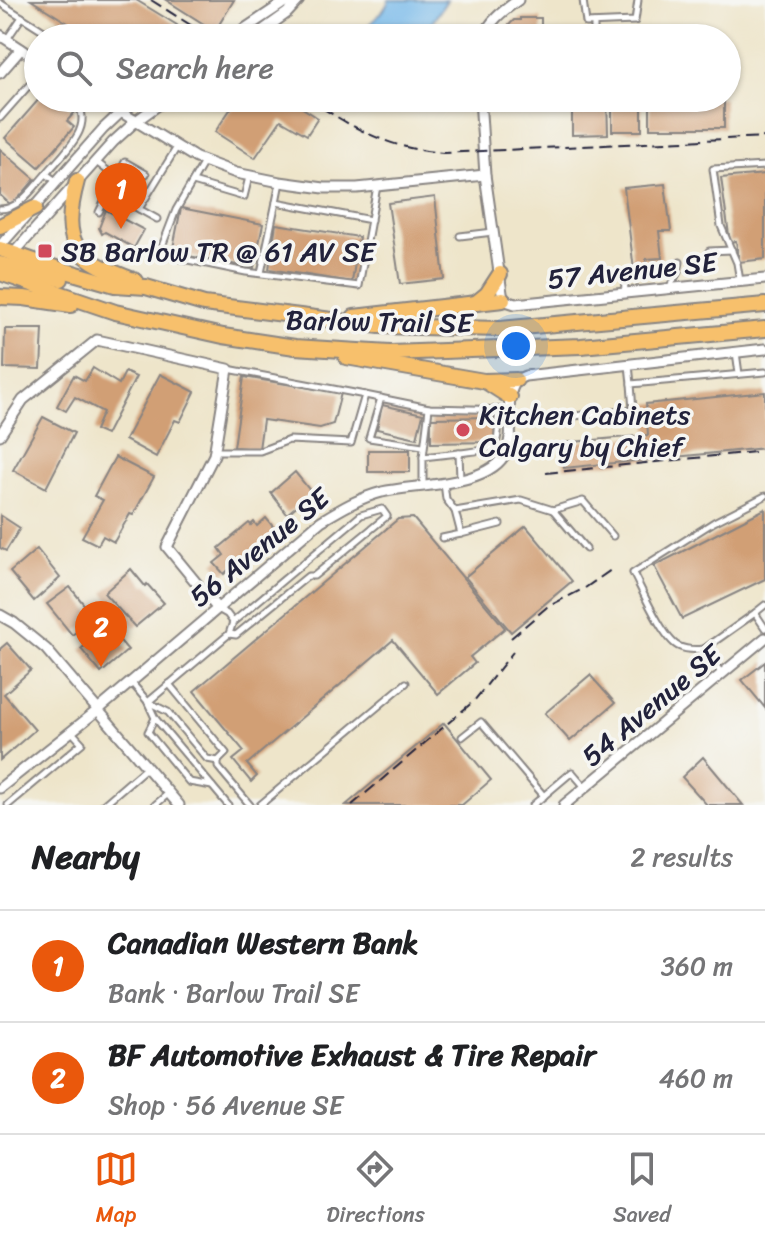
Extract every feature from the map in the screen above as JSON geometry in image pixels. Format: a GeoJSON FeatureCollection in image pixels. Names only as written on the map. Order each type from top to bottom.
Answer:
{"type":"FeatureCollection","features":[{"type":"Feature","properties":{"kind":"main road"},"geometry":{"type":"LineString","coordinates":[[77,181],[70,218],[77,247],[101,268],[146,287]]}},
{"type":"Feature","properties":{"kind":"main road"},"geometry":{"type":"LineString","coordinates":[[0,226],[35,208]]}},
{"type":"Feature","properties":{"kind":"main road","name":"Barlow Trail SE"},"geometry":{"type":"LineString","coordinates":[[3,251],[115,285],[146,287],[204,304],[380,326],[500,329],[765,305]]}},
{"type":"Feature","properties":{"kind":"main road"},"geometry":{"type":"LineString","coordinates":[[0,264],[103,289],[115,285]]}},
{"type":"Feature","properties":{"kind":"main road","name":"Barlow Trail SE"},"geometry":{"type":"LineString","coordinates":[[0,273],[115,312],[223,336],[295,347],[390,353],[581,346],[765,329]]}},
{"type":"Feature","properties":{"kind":"main road"},"geometry":{"type":"LineString","coordinates":[[476,304],[500,274]]}},
{"type":"Feature","properties":{"kind":"main road"},"geometry":{"type":"LineString","coordinates":[[0,297],[115,312]]}},
{"type":"Feature","properties":{"kind":"main road"},"geometry":{"type":"LineString","coordinates":[[326,320],[503,300]]}},
{"type":"Feature","properties":{"kind":"main road"},"geometry":{"type":"LineString","coordinates":[[295,347],[484,381],[516,380]]}},
{"type":"Feature","properties":{"kind":"main road"},"geometry":{"type":"LineString","coordinates":[[484,381],[510,404]]}},
{"type":"Feature","properties":{"kind":"street"},"geometry":{"type":"LineString","coordinates":[[252,24],[282,4],[296,0]]}},
{"type":"Feature","properties":{"kind":"street"},"geometry":{"type":"LineString","coordinates":[[272,24],[287,13],[296,0]]}},
{"type":"Feature","properties":{"kind":"street"},"geometry":{"type":"LineString","coordinates":[[491,24],[499,13],[518,0]]}},
{"type":"Feature","properties":{"kind":"street"},"geometry":{"type":"LineString","coordinates":[[3,37],[24,51]]}},
{"type":"Feature","properties":{"kind":"street"},"geometry":{"type":"LineString","coordinates":[[0,73],[21,49]]}},
{"type":"Feature","properties":{"kind":"street"},"geometry":{"type":"LineString","coordinates":[[3,251],[149,112]]}},
{"type":"Feature","properties":{"kind":"street"},"geometry":{"type":"LineString","coordinates":[[481,112],[485,175],[503,300]]}},
{"type":"Feature","properties":{"kind":"street"},"geometry":{"type":"LineString","coordinates":[[3,251],[57,182],[120,113],[174,140],[205,161],[236,173],[280,182],[324,188],[357,188],[485,175]]}},
{"type":"Feature","properties":{"kind":"street","name":"57 Avenue SE"},"geometry":{"type":"LineString","coordinates":[[503,300],[515,304],[765,279]]}},
{"type":"Feature","properties":{"kind":"street"},"geometry":{"type":"LineString","coordinates":[[0,435],[23,400],[97,340],[228,369],[214,451],[167,547],[217,608]]}},
{"type":"Feature","properties":{"kind":"street"},"geometry":{"type":"LineString","coordinates":[[516,380],[525,376],[765,349]]}},
{"type":"Feature","properties":{"kind":"street","name":"56 Avenue SE"},"geometry":{"type":"LineString","coordinates":[[0,788],[98,710],[331,514],[352,502],[382,492],[474,477],[489,471],[504,456],[510,441],[510,404],[516,380]]}},
{"type":"Feature","properties":{"kind":"street"},"geometry":{"type":"LineString","coordinates":[[0,615],[46,649],[179,805]]}},
{"type":"Feature","properties":{"kind":"street","name":"54 Avenue SE"},"geometry":{"type":"LineString","coordinates":[[564,805],[765,638]]}},
{"type":"Feature","properties":{"kind":"lane"},"geometry":{"type":"LineString","coordinates":[[583,0],[586,23],[635,21],[638,0]]}},
{"type":"Feature","properties":{"kind":"lane"},"geometry":{"type":"LineString","coordinates":[[0,3],[33,24]]}},
{"type":"Feature","properties":{"kind":"lane"},"geometry":{"type":"LineString","coordinates":[[3,37],[22,17]]}},
{"type":"Feature","properties":{"kind":"lane"},"geometry":{"type":"LineString","coordinates":[[0,118],[24,91]]}},
{"type":"Feature","properties":{"kind":"lane"},"geometry":{"type":"LineString","coordinates":[[0,209],[12,208],[46,174],[80,133],[81,112]]}},
{"type":"Feature","properties":{"kind":"lane"},"geometry":{"type":"LineString","coordinates":[[139,209],[174,140]]}},
{"type":"Feature","properties":{"kind":"lane"},"geometry":{"type":"LineString","coordinates":[[95,161],[117,178]]}},
{"type":"Feature","properties":{"kind":"lane"},"geometry":{"type":"LineString","coordinates":[[205,161],[176,210],[159,254],[261,273],[359,286],[377,186]]}},
{"type":"Feature","properties":{"kind":"lane"},"geometry":{"type":"LineString","coordinates":[[99,212],[125,162],[146,174]]}},
{"type":"Feature","properties":{"kind":"lane"},"geometry":{"type":"LineString","coordinates":[[740,281],[737,263],[721,226],[713,169],[765,166]]}},
{"type":"Feature","properties":{"kind":"lane"},"geometry":{"type":"LineString","coordinates":[[46,174],[57,182]]}},
{"type":"Feature","properties":{"kind":"lane"},"geometry":{"type":"LineString","coordinates":[[193,182],[244,197],[250,176]]}},
{"type":"Feature","properties":{"kind":"lane"},"geometry":{"type":"LineString","coordinates":[[261,273],[280,182]]}},
{"type":"Feature","properties":{"kind":"lane"},"geometry":{"type":"LineString","coordinates":[[109,192],[157,219]]}},
{"type":"Feature","properties":{"kind":"lane"},"geometry":{"type":"LineString","coordinates":[[276,202],[371,220]]}},
{"type":"Feature","properties":{"kind":"lane"},"geometry":{"type":"LineString","coordinates":[[460,236],[494,232]]}},
{"type":"Feature","properties":{"kind":"lane"},"geometry":{"type":"LineString","coordinates":[[709,251],[732,250]]}},
{"type":"Feature","properties":{"kind":"lane"},"geometry":{"type":"LineString","coordinates":[[668,288],[680,262]]}},
{"type":"Feature","properties":{"kind":"lane"},"geometry":{"type":"LineString","coordinates":[[624,273],[626,293]]}},
{"type":"Feature","properties":{"kind":"lane"},"geometry":{"type":"LineString","coordinates":[[736,352],[739,374]]}},
{"type":"Feature","properties":{"kind":"lane"},"geometry":{"type":"LineString","coordinates":[[574,416],[633,410],[629,364]]}},
{"type":"Feature","properties":{"kind":"lane"},"geometry":{"type":"LineString","coordinates":[[228,369],[429,408],[498,410],[510,404]]}},
{"type":"Feature","properties":{"kind":"lane"},"geometry":{"type":"LineString","coordinates":[[631,384],[765,372]]}},
{"type":"Feature","properties":{"kind":"lane"},"geometry":{"type":"LineString","coordinates":[[214,451],[260,451],[289,440],[351,443],[365,395]]}},
{"type":"Feature","properties":{"kind":"lane"},"geometry":{"type":"LineString","coordinates":[[381,398],[369,438],[423,446]]}},
{"type":"Feature","properties":{"kind":"lane"},"geometry":{"type":"LineString","coordinates":[[423,485],[423,446],[429,408]]}},
{"type":"Feature","properties":{"kind":"lane"},"geometry":{"type":"LineString","coordinates":[[423,457],[492,449],[499,438],[498,410]]}},
{"type":"Feature","properties":{"kind":"lane"},"geometry":{"type":"LineString","coordinates":[[459,453],[460,479]]}},
{"type":"Feature","properties":{"kind":"lane"},"geometry":{"type":"LineString","coordinates":[[444,482],[446,499],[455,511],[461,534]]}},
{"type":"Feature","properties":{"kind":"lane"},"geometry":{"type":"LineString","coordinates":[[765,496],[714,522],[633,573],[665,633],[677,645],[693,650],[704,649],[765,605]]}},
{"type":"Feature","properties":{"kind":"lane"},"geometry":{"type":"LineString","coordinates":[[455,511],[521,500],[553,510],[586,549]]}},
{"type":"Feature","properties":{"kind":"lane"},"geometry":{"type":"LineString","coordinates":[[553,510],[583,501],[613,536]]}},
{"type":"Feature","properties":{"kind":"lane"},"geometry":{"type":"LineString","coordinates":[[148,702],[229,634],[233,622],[361,515],[382,509],[387,516],[314,576],[308,576],[236,635],[229,634]]}},
{"type":"Feature","properties":{"kind":"lane"},"geometry":{"type":"LineString","coordinates":[[442,538],[500,524]]}},
{"type":"Feature","properties":{"kind":"lane"},"geometry":{"type":"LineString","coordinates":[[217,608],[233,622]]}},
{"type":"Feature","properties":{"kind":"lane"},"geometry":{"type":"LineString","coordinates":[[755,613],[765,628]]}},
{"type":"Feature","properties":{"kind":"lane"},"geometry":{"type":"LineString","coordinates":[[704,649],[722,674]]}},
{"type":"Feature","properties":{"kind":"lane"},"geometry":{"type":"LineString","coordinates":[[131,682],[148,702],[155,718],[228,805]]}},
{"type":"Feature","properties":{"kind":"lane"},"geometry":{"type":"LineString","coordinates":[[260,805],[406,683]]}},
{"type":"Feature","properties":{"kind":"lane"},"geometry":{"type":"LineString","coordinates":[[169,684],[226,753],[218,761],[218,767],[250,805]]}},
{"type":"Feature","properties":{"kind":"lane"},"geometry":{"type":"LineString","coordinates":[[148,702],[168,712],[207,759],[218,761]]}},
{"type":"Feature","properties":{"kind":"lane"},"geometry":{"type":"LineString","coordinates":[[155,718],[148,732],[189,782],[213,787]]}},
{"type":"Feature","properties":{"kind":"lane"},"geometry":{"type":"LineString","coordinates":[[462,737],[481,722],[544,796]]}},
{"type":"Feature","properties":{"kind":"lane"},"geometry":{"type":"LineString","coordinates":[[8,805],[82,743],[71,731]]}},
{"type":"Feature","properties":{"kind":"lane"},"geometry":{"type":"LineString","coordinates":[[103,805],[147,768]]}},
{"type":"Feature","properties":{"kind":"lane"},"geometry":{"type":"LineString","coordinates":[[533,805],[572,772],[585,788]]}},
{"type":"Feature","properties":{"kind":"lane"},"geometry":{"type":"LineString","coordinates":[[155,805],[169,793]]}},
{"type":"Feature","properties":{"kind":"water"},"geometry":{"type":"Polygon","coordinates":[[[389,0],[447,0],[431,24],[370,24],[389,0]]]}},
{"type":"Feature","properties":{"kind":"building"},"geometry":{"type":"Polygon","coordinates":[[[31,0],[136,0],[175,24],[70,24],[31,0]]]}},
{"type":"Feature","properties":{"kind":"building"},"geometry":{"type":"Polygon","coordinates":[[[166,0],[234,0],[219,24],[204,24],[166,0]]]}},
{"type":"Feature","properties":{"kind":"building"},"geometry":{"type":"Polygon","coordinates":[[[541,18],[541,24],[510,24],[541,18]]]}},
{"type":"Feature","properties":{"kind":"building"},"geometry":{"type":"Polygon","coordinates":[[[28,112],[75,112],[67,121],[74,127],[39,167],[5,138],[28,112]]]}},
{"type":"Feature","properties":{"kind":"building"},"geometry":{"type":"Polygon","coordinates":[[[229,112],[309,112],[318,118],[307,135],[281,120],[255,158],[215,132],[229,112]]]}},
{"type":"Feature","properties":{"kind":"building"},"geometry":{"type":"Polygon","coordinates":[[[572,112],[607,112],[608,134],[572,135],[572,112]]]}},
{"type":"Feature","properties":{"kind":"building"},"geometry":{"type":"Polygon","coordinates":[[[612,112],[642,112],[642,131],[612,131],[612,112]]]}},
{"type":"Feature","properties":{"kind":"building"},"geometry":{"type":"Polygon","coordinates":[[[650,112],[724,112],[724,128],[650,128],[650,112]]]}},
{"type":"Feature","properties":{"kind":"building"},"geometry":{"type":"Polygon","coordinates":[[[0,149],[35,179],[12,206],[0,195],[0,149]]]}},
{"type":"Feature","properties":{"kind":"building"},"geometry":{"type":"Polygon","coordinates":[[[765,174],[765,259],[739,262],[736,241],[730,242],[721,178],[765,174]]]}},
{"type":"Feature","properties":{"kind":"building"},"geometry":{"type":"Polygon","coordinates":[[[665,184],[671,231],[659,231],[662,258],[646,259],[646,270],[634,270],[624,188],[665,184]]]}},
{"type":"Feature","properties":{"kind":"building"},"geometry":{"type":"Polygon","coordinates":[[[435,197],[444,279],[400,284],[388,203],[435,197]]]}},
{"type":"Feature","properties":{"kind":"building"},"geometry":{"type":"Polygon","coordinates":[[[181,208],[263,224],[254,268],[172,253],[181,208]]]}},
{"type":"Feature","properties":{"kind":"building"},"geometry":{"type":"Polygon","coordinates":[[[106,210],[144,230],[134,248],[105,232],[102,234],[99,228],[106,210]]]}},
{"type":"Feature","properties":{"kind":"building"},"geometry":{"type":"Polygon","coordinates":[[[276,224],[359,237],[352,282],[269,269],[276,224]]]}},
{"type":"Feature","properties":{"kind":"building"},"geometry":{"type":"Polygon","coordinates":[[[5,329],[43,329],[41,369],[4,368],[5,329]]]}},
{"type":"Feature","properties":{"kind":"building"},"geometry":{"type":"Polygon","coordinates":[[[93,368],[119,384],[125,372],[136,377],[106,435],[95,430],[103,412],[75,397],[66,411],[57,406],[74,375],[85,381],[93,368]]]}},
{"type":"Feature","properties":{"kind":"building"},"geometry":{"type":"Polygon","coordinates":[[[160,374],[195,392],[180,422],[175,420],[156,457],[125,440],[160,374]]]}},
{"type":"Feature","properties":{"kind":"building"},"geometry":{"type":"Polygon","coordinates":[[[244,377],[341,393],[333,424],[320,428],[263,420],[259,449],[234,447],[244,377]]]}},
{"type":"Feature","properties":{"kind":"building"},"geometry":{"type":"Polygon","coordinates":[[[765,392],[765,448],[564,468],[562,443],[648,435],[646,404],[765,392]]]}},
{"type":"Feature","properties":{"kind":"building"},"geometry":{"type":"Polygon","coordinates":[[[382,405],[423,414],[417,438],[377,429],[382,405]]]}},
{"type":"Feature","properties":{"kind":"building"},"geometry":{"type":"Polygon","coordinates":[[[43,417],[74,433],[46,488],[13,470],[43,417]]]}},
{"type":"Feature","properties":{"kind":"building","name":"Kitchen Cabinets Calgary by Chief"},"geometry":{"type":"Polygon","coordinates":[[[494,417],[495,442],[431,443],[431,418],[494,417]]]}},
{"type":"Feature","properties":{"kind":"building"},"geometry":{"type":"Polygon","coordinates":[[[368,450],[410,450],[410,472],[368,472],[368,450]]]}},
{"type":"Feature","properties":{"kind":"building"},"geometry":{"type":"Polygon","coordinates":[[[115,457],[154,477],[114,542],[103,536],[98,545],[82,537],[103,500],[94,496],[115,457]]]}},
{"type":"Feature","properties":{"kind":"building"},"geometry":{"type":"Polygon","coordinates":[[[295,472],[312,493],[287,514],[271,493],[295,472]]]}},
{"type":"Feature","properties":{"kind":"building"},"geometry":{"type":"Polygon","coordinates":[[[765,509],[765,579],[682,619],[654,566],[765,509]]]}},
{"type":"Feature","properties":{"kind":"building"},"geometry":{"type":"Polygon","coordinates":[[[0,515],[20,528],[6,551],[0,548],[0,515]]]}},
{"type":"Feature","properties":{"kind":"building"},"geometry":{"type":"Polygon","coordinates":[[[266,518],[279,534],[238,569],[234,565],[224,574],[214,563],[224,555],[219,548],[249,523],[254,522],[257,526],[266,518]]]}},
{"type":"Feature","properties":{"kind":"building"},"geometry":{"type":"Polygon","coordinates":[[[413,518],[505,628],[470,657],[475,663],[438,694],[393,640],[247,764],[257,776],[251,782],[233,760],[244,751],[194,691],[398,519],[413,518]]]}},
{"type":"Feature","properties":{"kind":"building"},"geometry":{"type":"Polygon","coordinates":[[[526,526],[572,581],[511,632],[465,577],[526,526]]]}},
{"type":"Feature","properties":{"kind":"building"},"geometry":{"type":"Polygon","coordinates":[[[37,549],[60,578],[34,601],[10,572],[37,549]]]}},
{"type":"Feature","properties":{"kind":"building"},"geometry":{"type":"Polygon","coordinates":[[[131,569],[164,603],[135,627],[104,593],[131,569]]]}},
{"type":"Feature","properties":{"kind":"building"},"geometry":{"type":"Polygon","coordinates":[[[70,587],[95,618],[72,635],[47,604],[70,587]]]}},
{"type":"Feature","properties":{"kind":"building"},"geometry":{"type":"Polygon","coordinates":[[[108,627],[128,650],[101,673],[81,649],[108,627]]]}},
{"type":"Feature","properties":{"kind":"building"},"geometry":{"type":"Polygon","coordinates":[[[7,643],[31,670],[4,694],[35,730],[0,760],[0,649],[7,643]]]}},
{"type":"Feature","properties":{"kind":"building"},"geometry":{"type":"Polygon","coordinates":[[[765,662],[765,708],[742,680],[765,662]]]}},
{"type":"Feature","properties":{"kind":"building"},"geometry":{"type":"Polygon","coordinates":[[[590,675],[615,703],[570,741],[545,713],[590,675]]]}},
{"type":"Feature","properties":{"kind":"building"},"geometry":{"type":"Polygon","coordinates":[[[444,723],[491,780],[462,805],[346,805],[444,723]]]}},
{"type":"Feature","properties":{"kind":"building"},"geometry":{"type":"Polygon","coordinates":[[[703,757],[743,805],[707,805],[682,777],[703,757]]]}},
{"type":"Feature","properties":{"kind":"railway"},"geometry":{"type":"LineString","coordinates":[[151,0],[189,24]]}},
{"type":"Feature","properties":{"kind":"railway"},"geometry":{"type":"LineString","coordinates":[[329,112],[387,141],[443,153],[765,137]]}},
{"type":"Feature","properties":{"kind":"railway"},"geometry":{"type":"LineString","coordinates":[[546,473],[765,451]]}},
{"type":"Feature","properties":{"kind":"railway"},"geometry":{"type":"LineString","coordinates":[[511,638],[547,607],[585,588],[611,570]]}},
{"type":"Feature","properties":{"kind":"railway"},"geometry":{"type":"LineString","coordinates":[[352,805],[474,701],[513,652]]}},
{"type":"Feature","properties":{"kind":"place","name":"Canadian Western Bank"},"geometry":{"type":"Point","coordinates":[121,229]}},
{"type":"Feature","properties":{"kind":"place","name":"SB Barlow TR @ 61 AV SE"},"geometry":{"type":"Point","coordinates":[45,251]}},
{"type":"Feature","properties":{"kind":"place","name":"Kitchen Cabinets Calgary by Chief"},"geometry":{"type":"Point","coordinates":[463,430]}},
{"type":"Feature","properties":{"kind":"place","name":"BF Automotive Exhaust & Tire Repair"},"geometry":{"type":"Point","coordinates":[101,667]}}]}
